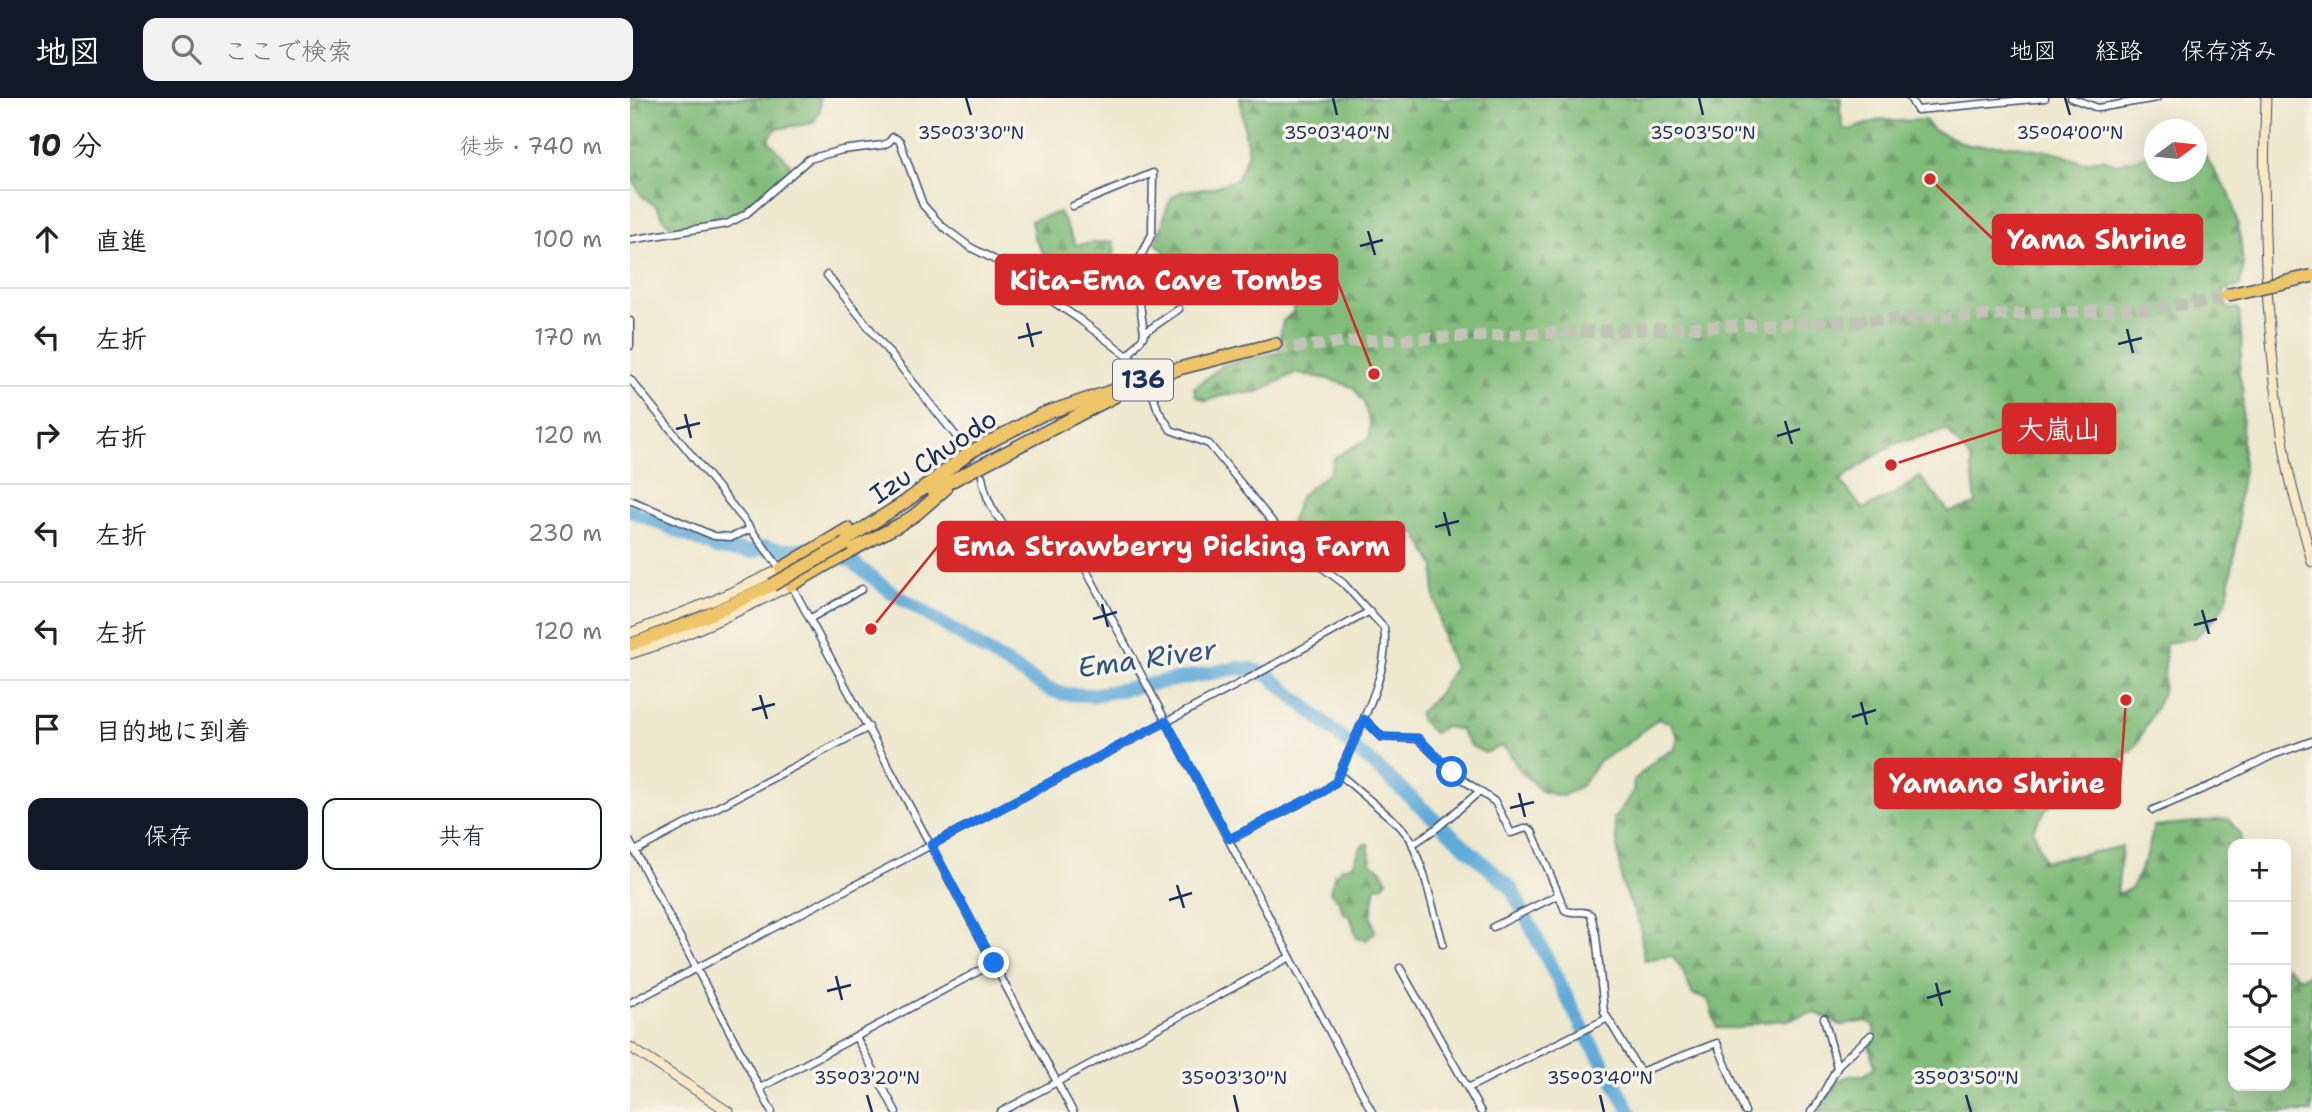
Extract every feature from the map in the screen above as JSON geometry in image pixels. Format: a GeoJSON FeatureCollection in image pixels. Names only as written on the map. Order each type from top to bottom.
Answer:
{"type":"FeatureCollection","features":[{"type":"Feature","properties":{"kind":"highway"},"geometry":{"type":"LineString","coordinates":[[2225,297],[2312,278]]}},
{"type":"Feature","properties":{"kind":"highway","name":"Izu Chuodo"},"geometry":{"type":"LineString","coordinates":[[630,645],[683,626],[771,583],[843,544],[965,474],[1099,403],[1138,386],[1275,346],[1181,368],[1043,415],[979,447],[843,544]]}},
{"type":"Feature","properties":{"kind":"highway"},"geometry":{"type":"LineString","coordinates":[[792,585],[815,571],[843,544]]}},
{"type":"Feature","properties":{"kind":"highway","name":"136"},"geometry":{"type":"LineString","coordinates":[[780,569],[843,544]]}},
{"type":"Feature","properties":{"kind":"highway","name":"Izu Chuodo"},"geometry":{"type":"LineString","coordinates":[[630,639],[771,583]]}},
{"type":"Feature","properties":{"kind":"main road"},"geometry":{"type":"LineString","coordinates":[[2266,98],[2266,271],[2272,347],[2287,465],[2312,562]]}},
{"type":"Feature","properties":{"kind":"main road"},"geometry":{"type":"LineString","coordinates":[[630,633],[710,602],[780,569]]}},
{"type":"Feature","properties":{"kind":"main road"},"geometry":{"type":"LineString","coordinates":[[630,654],[703,626],[792,585]]}},
{"type":"Feature","properties":{"kind":"main road"},"geometry":{"type":"LineString","coordinates":[[630,1047],[729,1112]]}},
{"type":"Feature","properties":{"kind":"street"},"geometry":{"type":"LineString","coordinates":[[1910,98],[1917,110],[2045,98]]}},
{"type":"Feature","properties":{"kind":"street"},"geometry":{"type":"LineString","coordinates":[[2071,98],[2098,108],[2157,98]]}},
{"type":"Feature","properties":{"kind":"street"},"geometry":{"type":"LineString","coordinates":[[630,240],[727,224],[746,214],[809,159],[842,150],[883,145],[892,137],[900,142],[923,205],[942,226],[970,247],[1026,276],[1052,301],[1128,356],[1142,367],[1146,374]]}},
{"type":"Feature","properties":{"kind":"street"},"geometry":{"type":"LineString","coordinates":[[1073,206],[1153,173],[1152,234],[1135,268],[1144,333],[1128,356]]}},
{"type":"Feature","properties":{"kind":"street"},"geometry":{"type":"LineString","coordinates":[[827,275],[964,446]]}},
{"type":"Feature","properties":{"kind":"street"},"geometry":{"type":"LineString","coordinates":[[1144,333],[1179,309]]}},
{"type":"Feature","properties":{"kind":"street"},"geometry":{"type":"LineString","coordinates":[[630,321],[630,346]]}},
{"type":"Feature","properties":{"kind":"street"},"geometry":{"type":"LineString","coordinates":[[630,379],[751,529],[792,585],[1073,1112]]}},
{"type":"Feature","properties":{"kind":"street"},"geometry":{"type":"LineString","coordinates":[[1150,386],[1158,410],[1171,430],[1209,444],[1290,542],[1343,583],[1381,623],[1385,633],[1377,687],[1336,782],[1332,787],[1229,839]]}},
{"type":"Feature","properties":{"kind":"street"},"geometry":{"type":"LineString","coordinates":[[982,477],[989,505],[1018,540],[1025,545],[1077,559],[1083,564],[1372,1112]]}},
{"type":"Feature","properties":{"kind":"street"},"geometry":{"type":"LineString","coordinates":[[630,500],[714,536],[732,537],[751,529]]}},
{"type":"Feature","properties":{"kind":"street"},"geometry":{"type":"LineString","coordinates":[[811,618],[862,589]]}},
{"type":"Feature","properties":{"kind":"street"},"geometry":{"type":"LineString","coordinates":[[630,1003],[1250,678],[1370,611]]}},
{"type":"Feature","properties":{"kind":"street"},"geometry":{"type":"LineString","coordinates":[[1364,719],[1382,737],[1418,738],[1452,772],[1495,803],[1511,833],[1527,828],[1532,831],[1567,912],[1590,913],[1593,919],[1601,999],[1606,1019],[1640,1072],[1717,1043],[1745,1112]]}},
{"type":"Feature","properties":{"kind":"street"},"geometry":{"type":"LineString","coordinates":[[635,851],[869,727]]}},
{"type":"Feature","properties":{"kind":"street"},"geometry":{"type":"LineString","coordinates":[[2153,810],[2217,783],[2273,755],[2312,741]]}},
{"type":"Feature","properties":{"kind":"street"},"geometry":{"type":"LineString","coordinates":[[1339,774],[1399,825],[1413,844],[1443,944]]}},
{"type":"Feature","properties":{"kind":"street"},"geometry":{"type":"LineString","coordinates":[[1413,844],[1446,821],[1480,791]]}},
{"type":"Feature","properties":{"kind":"street"},"geometry":{"type":"LineString","coordinates":[[630,842],[772,1112]]}},
{"type":"Feature","properties":{"kind":"street"},"geometry":{"type":"LineString","coordinates":[[1493,927],[1558,895]]}},
{"type":"Feature","properties":{"kind":"street"},"geometry":{"type":"LineString","coordinates":[[1001,1112],[1290,957]]}},
{"type":"Feature","properties":{"kind":"street"},"geometry":{"type":"LineString","coordinates":[[760,1088],[994,963]]}},
{"type":"Feature","properties":{"kind":"street"},"geometry":{"type":"LineString","coordinates":[[1401,968],[1481,1112]]}},
{"type":"Feature","properties":{"kind":"street"},"geometry":{"type":"LineString","coordinates":[[1824,1018],[1837,1068]]}},
{"type":"Feature","properties":{"kind":"street"},"geometry":{"type":"LineString","coordinates":[[1468,1088],[1606,1019]]}},
{"type":"Feature","properties":{"kind":"street"},"geometry":{"type":"LineString","coordinates":[[1811,1112],[1837,1068],[1871,1035]]}},
{"type":"Feature","properties":{"kind":"street"},"geometry":{"type":"LineString","coordinates":[[856,1037],[896,1112]]}},
{"type":"Feature","properties":{"kind":"green space"},"geometry":{"type":"Polygon","coordinates":[[[630,98],[820,98],[820,111],[813,123],[776,129],[768,140],[790,164],[789,170],[774,184],[737,212],[690,225],[671,226],[657,207],[642,196],[630,176],[630,98]]]}},
{"type":"Feature","properties":{"kind":"green space"},"geometry":{"type":"Polygon","coordinates":[[[1240,98],[1841,98],[1840,111],[1844,130],[1882,119],[1925,120],[1933,130],[1968,145],[2010,145],[2059,153],[2081,162],[2103,159],[2116,164],[2144,157],[2144,182],[2207,182],[2207,158],[2229,192],[2233,204],[2240,235],[2243,268],[2240,286],[2223,291],[2228,309],[2239,308],[2244,467],[2238,499],[2239,527],[2227,599],[2217,616],[2195,638],[2166,643],[2163,693],[2137,744],[2105,776],[2048,807],[2033,829],[2044,861],[2122,847],[2117,894],[2132,888],[2147,855],[2154,826],[2229,819],[2241,839],[2228,839],[2228,1091],[2291,1091],[2291,971],[2299,978],[2312,973],[2312,1112],[1818,1112],[1840,1080],[1854,1075],[1865,1075],[1875,1066],[1869,1047],[1876,1038],[1874,1026],[1867,1021],[1841,1025],[1811,1013],[1740,1028],[1717,1028],[1708,999],[1693,995],[1682,969],[1672,956],[1644,960],[1640,925],[1622,884],[1614,819],[1633,792],[1634,780],[1658,758],[1675,749],[1678,737],[1670,722],[1658,719],[1623,747],[1599,761],[1582,785],[1563,796],[1543,792],[1522,773],[1502,746],[1485,753],[1471,746],[1459,729],[1444,727],[1434,733],[1421,721],[1419,713],[1436,697],[1454,668],[1444,642],[1434,592],[1435,566],[1416,534],[1398,528],[1379,533],[1369,547],[1343,558],[1306,541],[1291,520],[1301,495],[1330,472],[1334,458],[1369,438],[1370,424],[1364,403],[1353,387],[1295,373],[1258,392],[1229,394],[1206,401],[1196,396],[1194,388],[1223,365],[1281,352],[1284,348],[1280,337],[1283,321],[1305,294],[1298,278],[1288,276],[1277,269],[1206,296],[1198,291],[1198,265],[1192,256],[1167,255],[1156,242],[1168,205],[1175,195],[1186,190],[1210,188],[1237,180],[1248,153],[1240,98]],[[1947,430],[1893,444],[1840,480],[1863,509],[1893,495],[1920,477],[1949,512],[1976,504],[1971,460],[1947,430]]]}},
{"type":"Feature","properties":{"kind":"green space"},"geometry":{"type":"Polygon","coordinates":[[[1059,212],[1076,245],[1113,241],[1115,253],[1103,262],[1105,268],[1051,294],[1052,269],[1034,237],[1031,221],[1059,212]]]}},
{"type":"Feature","properties":{"kind":"green space"},"geometry":{"type":"Polygon","coordinates":[[[1368,844],[1371,863],[1382,870],[1387,880],[1383,885],[1376,886],[1371,915],[1375,932],[1366,940],[1357,938],[1352,921],[1330,892],[1335,874],[1341,868],[1353,865],[1362,845],[1368,844]]]}},
{"type":"Feature","properties":{"kind":"waterway","name":"Ema River"},"geometry":{"type":"LineString","coordinates":[[630,510],[717,548],[752,552],[765,547],[829,551],[852,562],[890,591],[1048,689],[1063,694],[1093,695],[1238,668],[1251,669],[1269,676],[1380,770],[1511,888],[1587,1037],[1630,1112]]}},
{"type":"Feature","properties":{"kind":"tunnel"},"geometry":{"type":"LineString","coordinates":[[1276,349],[1357,341],[2145,309],[2223,300]]}},
{"type":"Feature","properties":{"kind":"place","name":"Yama Shrine"},"geometry":{"type":"Point","coordinates":[1930,179]}},
{"type":"Feature","properties":{"kind":"place","name":"Kita-Ema Cave Tombs"},"geometry":{"type":"Point","coordinates":[1374,374]}},
{"type":"Feature","properties":{"kind":"place","name":"大嵐山"},"geometry":{"type":"Point","coordinates":[1891,465]}},
{"type":"Feature","properties":{"kind":"place","name":"Ema Strawberry Picking Farm"},"geometry":{"type":"Point","coordinates":[871,629]}},
{"type":"Feature","properties":{"kind":"place","name":"Yamano Shrine"},"geometry":{"type":"Point","coordinates":[2126,700]}},
{"type":"Feature","properties":{"kind":"route"},"geometry":{"type":"LineString","coordinates":[[994,963],[931,845],[1166,721],[1229,839],[1332,787],[1364,719],[1382,737],[1418,738],[1452,772]]}}]}
